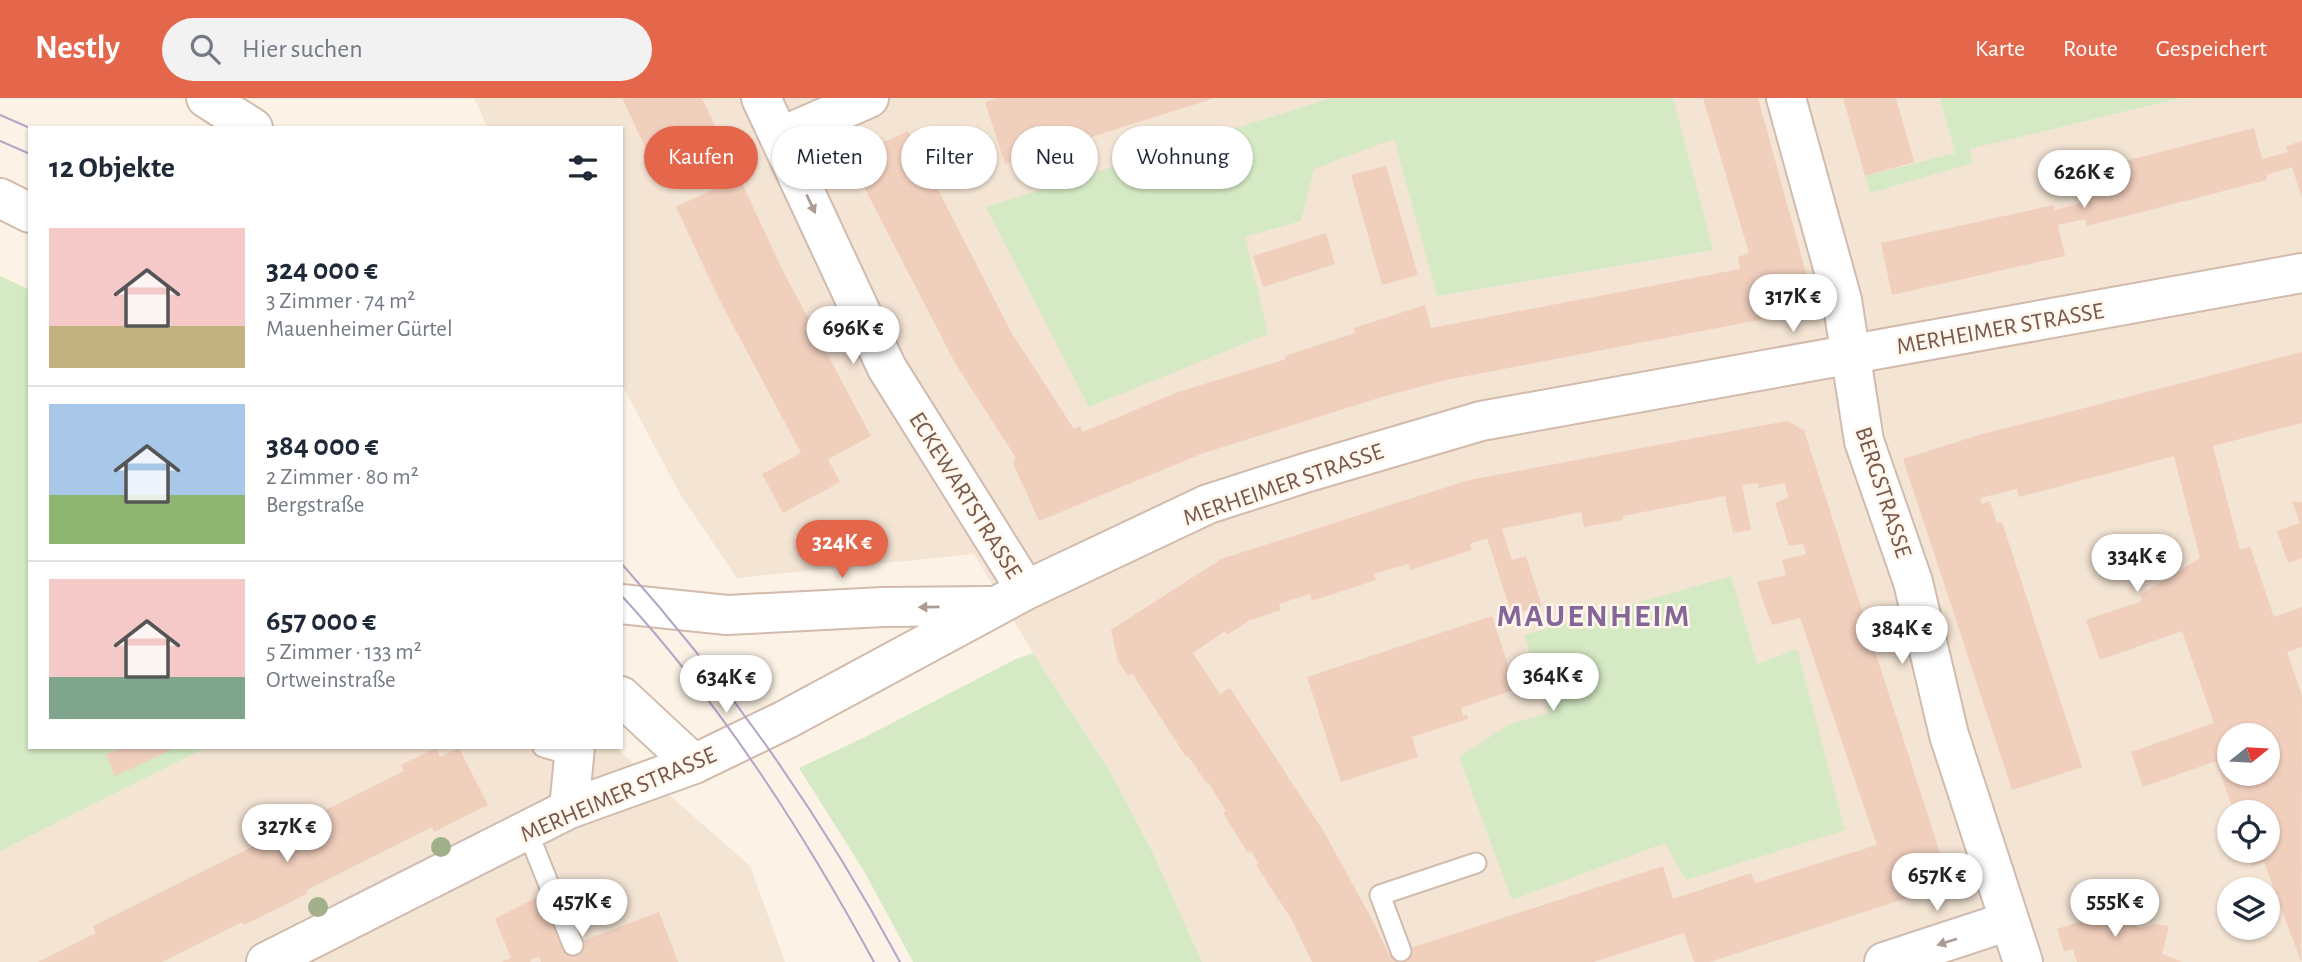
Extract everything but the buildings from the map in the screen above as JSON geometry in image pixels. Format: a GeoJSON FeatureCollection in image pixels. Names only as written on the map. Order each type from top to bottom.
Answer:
{"type":"FeatureCollection","features":[{"type":"Feature","properties":{"kind":"main road"},"geometry":{"type":"LineString","coordinates":[[206,98],[250,126]]}},
{"type":"Feature","properties":{"kind":"main road","name":"ECKEWARTSTRASSE"},"geometry":{"type":"LineString","coordinates":[[761,98],[775,126]]}},
{"type":"Feature","properties":{"kind":"main road"},"geometry":{"type":"LineString","coordinates":[[805,126],[869,98]]}},
{"type":"Feature","properties":{"kind":"main road","name":"BERGSTRASSE"},"geometry":{"type":"LineString","coordinates":[[1786,98],[1842,300],[1864,441],[1913,582],[1949,735],[2023,962]]}},
{"type":"Feature","properties":{"kind":"main road","name":"ECKEWARTSTRASSE"},"geometry":{"type":"LineString","coordinates":[[804,189],[887,368],[1011,598]]}},
{"type":"Feature","properties":{"kind":"main road"},"geometry":{"type":"LineString","coordinates":[[0,198],[28,212]]}},
{"type":"Feature","properties":{"kind":"main road","name":"MERHEIMER STRASSE"},"geometry":{"type":"LineString","coordinates":[[266,962],[569,809],[694,764],[785,720],[1011,598],[1208,505],[1481,421],[2302,273]]}},
{"type":"Feature","properties":{"kind":"main road"},"geometry":{"type":"LineString","coordinates":[[623,604],[727,615],[1011,598]]}},
{"type":"Feature","properties":{"kind":"main road"},"geometry":{"type":"LineString","coordinates":[[623,698],[694,764]]}},
{"type":"Feature","properties":{"kind":"main road"},"geometry":{"type":"LineString","coordinates":[[564,750],[569,809]]}},
{"type":"Feature","properties":{"kind":"main road"},"geometry":{"type":"LineString","coordinates":[[1884,962],[2009,921]]}},
{"type":"Feature","properties":{"kind":"lane"},"geometry":{"type":"LineString","coordinates":[[527,830],[573,945]]}},
{"type":"Feature","properties":{"kind":"lane"},"geometry":{"type":"LineString","coordinates":[[1401,951],[1380,895],[1476,863]]}},
{"type":"Feature","properties":{"kind":"shaded area"},"geometry":{"type":"Polygon","coordinates":[[[474,98],[1940,98],[1955,153],[1866,176],[1870,192],[1973,162],[1969,149],[2181,98],[2302,98],[2302,962],[1202,962],[1154,855],[1111,773],[1033,653],[974,554],[737,578],[680,494],[623,387],[623,126],[487,126],[474,98]]]}},
{"type":"Feature","properties":{"kind":"shaded area"},"geometry":{"type":"Polygon","coordinates":[[[203,749],[617,749],[750,866],[785,962],[0,962],[0,851],[203,749]]]}},
{"type":"Feature","properties":{"kind":"green space"},"geometry":{"type":"Polygon","coordinates":[[[1331,98],[1673,98],[1713,250],[1437,296],[1394,139],[1314,169],[1301,221],[1245,237],[1268,334],[1089,407],[986,207],[1043,189],[1098,189],[1098,172],[1112,167],[1112,189],[1253,189],[1253,126],[1242,126],[1331,98]]]}},
{"type":"Feature","properties":{"kind":"green space"},"geometry":{"type":"Polygon","coordinates":[[[1940,98],[2181,98],[1970,149],[1973,163],[1870,193],[1865,176],[1955,153],[1940,98]]]}},
{"type":"Feature","properties":{"kind":"green space"},"geometry":{"type":"Polygon","coordinates":[[[0,276],[28,289],[28,749],[203,749],[0,851],[0,276]]]}},
{"type":"Feature","properties":{"kind":"green space"},"geometry":{"type":"Polygon","coordinates":[[[1731,576],[1757,664],[1797,649],[1845,830],[1686,880],[1665,843],[1512,900],[1459,757],[1510,724],[1549,713],[1524,635],[1731,576]]]}},
{"type":"Feature","properties":{"kind":"green space"},"geometry":{"type":"Polygon","coordinates":[[[1033,653],[1111,773],[1154,855],[1202,962],[913,962],[864,871],[799,768],[1016,659],[1033,653]]]}},
{"type":"Feature","properties":{"kind":"tram line"},"geometry":{"type":"LineString","coordinates":[[0,115],[28,127]]}},
{"type":"Feature","properties":{"kind":"tram line"},"geometry":{"type":"LineString","coordinates":[[0,141],[28,153]]}},
{"type":"Feature","properties":{"kind":"tram line"},"geometry":{"type":"LineString","coordinates":[[623,565],[700,657],[772,754],[839,856],[900,962]]}},
{"type":"Feature","properties":{"kind":"tram line"},"geometry":{"type":"LineString","coordinates":[[623,597],[693,680],[759,771],[819,865],[874,962]]}},
{"type":"Feature","properties":{"kind":"district","name":"MAUENHEIM"},"geometry":{"type":"Point","coordinates":[1594,615]}}]}
